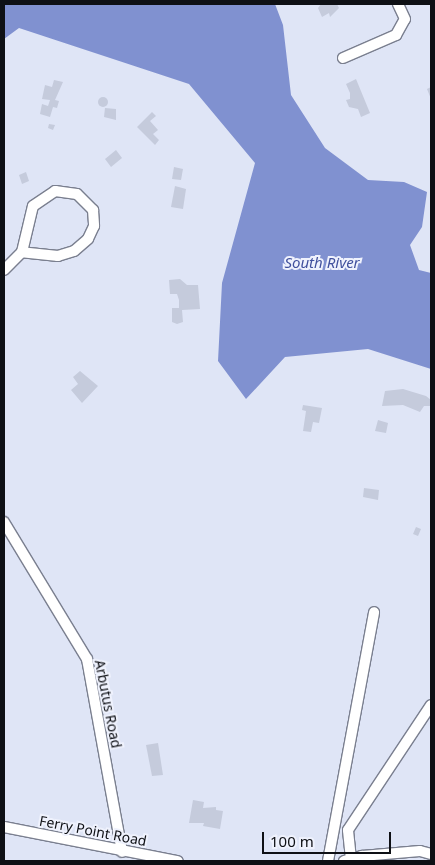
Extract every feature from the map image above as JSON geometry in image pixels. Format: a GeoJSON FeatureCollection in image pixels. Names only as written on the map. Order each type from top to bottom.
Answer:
{"type":"FeatureCollection","features":[{"type":"Feature","properties":{"kind":"street"},"geometry":{"type":"LineString","coordinates":[[342,58],[396,35],[406,19],[398,4]]}},
{"type":"Feature","properties":{"kind":"street"},"geometry":{"type":"LineString","coordinates":[[4,270],[22,252],[33,206],[55,191],[77,194],[93,210],[94,226],[88,239],[74,251],[58,256],[22,252]]}},
{"type":"Feature","properties":{"kind":"street","name":"Arbutus Road"},"geometry":{"type":"LineString","coordinates":[[4,522],[86,659],[122,852]]}},
{"type":"Feature","properties":{"kind":"street"},"geometry":{"type":"LineString","coordinates":[[328,861],[374,612]]}},
{"type":"Feature","properties":{"kind":"street"},"geometry":{"type":"LineString","coordinates":[[431,705],[348,830],[348,860],[420,851],[431,854]]}},
{"type":"Feature","properties":{"kind":"street","name":"Ferry Point Road"},"geometry":{"type":"LineString","coordinates":[[4,827],[122,852],[178,861]]}},
{"type":"Feature","properties":{"kind":"water","name":"South River"},"geometry":{"type":"Polygon","coordinates":[[[4,4],[275,4],[283,25],[291,95],[325,148],[368,180],[404,182],[427,192],[422,227],[410,245],[419,270],[431,273],[431,369],[368,349],[285,357],[246,399],[218,361],[222,283],[255,163],[189,84],[19,28],[4,39],[4,4]]]}},
{"type":"Feature","properties":{"kind":"building"},"geometry":{"type":"Polygon","coordinates":[[[321,4],[337,4],[339,8],[330,17],[329,13],[322,17],[318,8],[321,4]]]}},
{"type":"Feature","properties":{"kind":"building"},"geometry":{"type":"Polygon","coordinates":[[[356,79],[370,113],[361,117],[358,109],[349,107],[346,100],[350,99],[350,93],[346,84],[356,79]]]}},
{"type":"Feature","properties":{"kind":"building"},"geometry":{"type":"Polygon","coordinates":[[[54,80],[63,82],[55,100],[59,101],[57,108],[53,107],[50,117],[40,114],[42,104],[48,106],[50,100],[42,99],[45,85],[52,87],[54,80]]]}},
{"type":"Feature","properties":{"kind":"building"},"geometry":{"type":"Polygon","coordinates":[[[431,87],[431,99],[427,89],[431,87]]]}},
{"type":"Feature","properties":{"kind":"building"},"geometry":{"type":"Polygon","coordinates":[[[101,97],[105,97],[108,102],[107,106],[101,107],[98,104],[98,100],[101,97]]]}},
{"type":"Feature","properties":{"kind":"building"},"geometry":{"type":"Polygon","coordinates":[[[105,108],[116,109],[116,120],[104,117],[105,108]]]}},
{"type":"Feature","properties":{"kind":"building"},"geometry":{"type":"Polygon","coordinates":[[[152,112],[156,116],[150,121],[158,130],[153,134],[159,140],[155,145],[137,127],[152,112]]]}},
{"type":"Feature","properties":{"kind":"building"},"geometry":{"type":"Polygon","coordinates":[[[49,124],[55,125],[53,130],[48,128],[49,124]]]}},
{"type":"Feature","properties":{"kind":"building"},"geometry":{"type":"Polygon","coordinates":[[[116,150],[122,158],[111,167],[105,159],[116,150]]]}},
{"type":"Feature","properties":{"kind":"building"},"geometry":{"type":"Polygon","coordinates":[[[174,167],[183,169],[181,180],[172,179],[174,167]]]}},
{"type":"Feature","properties":{"kind":"building"},"geometry":{"type":"Polygon","coordinates":[[[26,172],[29,181],[22,184],[19,175],[26,172]]]}},
{"type":"Feature","properties":{"kind":"building"},"geometry":{"type":"Polygon","coordinates":[[[175,186],[186,189],[183,209],[171,207],[175,186]]]}},
{"type":"Feature","properties":{"kind":"building"},"geometry":{"type":"Polygon","coordinates":[[[180,279],[187,285],[198,285],[200,309],[182,310],[183,322],[177,324],[172,322],[172,308],[179,308],[179,300],[177,294],[170,294],[169,280],[180,279]]]}},
{"type":"Feature","properties":{"kind":"building"},"geometry":{"type":"Polygon","coordinates":[[[80,371],[98,386],[82,403],[71,390],[78,384],[73,377],[80,371]]]}},
{"type":"Feature","properties":{"kind":"building"},"geometry":{"type":"Polygon","coordinates":[[[403,389],[426,396],[431,400],[430,406],[424,406],[420,412],[403,405],[382,406],[385,391],[403,389]]]}},
{"type":"Feature","properties":{"kind":"building"},"geometry":{"type":"Polygon","coordinates":[[[303,405],[322,408],[319,423],[313,422],[311,432],[303,431],[306,411],[302,410],[303,405]]]}},
{"type":"Feature","properties":{"kind":"building"},"geometry":{"type":"Polygon","coordinates":[[[378,420],[388,423],[386,433],[375,431],[378,420]]]}},
{"type":"Feature","properties":{"kind":"building"},"geometry":{"type":"Polygon","coordinates":[[[364,488],[379,490],[378,500],[363,497],[364,488]]]}},
{"type":"Feature","properties":{"kind":"building"},"geometry":{"type":"Polygon","coordinates":[[[416,527],[421,529],[418,536],[413,534],[416,527]]]}},
{"type":"Feature","properties":{"kind":"building"},"geometry":{"type":"Polygon","coordinates":[[[158,743],[163,775],[152,776],[146,745],[158,743]]]}},
{"type":"Feature","properties":{"kind":"building"},"geometry":{"type":"Polygon","coordinates":[[[193,800],[204,802],[203,808],[216,807],[216,810],[223,811],[220,829],[203,826],[204,823],[189,823],[193,800]]]}}]}
